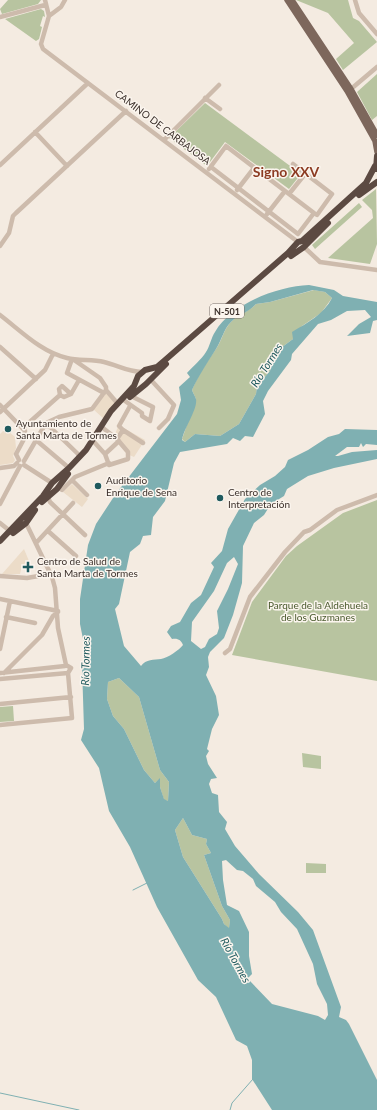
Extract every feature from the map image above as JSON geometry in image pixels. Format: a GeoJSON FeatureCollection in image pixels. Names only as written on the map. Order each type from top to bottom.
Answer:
{"type":"FeatureCollection","features":[{"type":"Feature","properties":{"kind":"highway","name":"N-501"},"geometry":{"type":"LineString","coordinates":[[301,244],[366,183],[376,169],[377,156]]}},
{"type":"Feature","properties":{"kind":"highway","name":"N-501"},"geometry":{"type":"LineString","coordinates":[[152,375],[202,329],[301,244],[377,182]]}},
{"type":"Feature","properties":{"kind":"highway"},"geometry":{"type":"LineString","coordinates":[[0,541],[24,520],[48,497],[55,486],[69,468],[79,458],[106,417],[118,404],[142,372],[152,375],[144,386],[113,412],[95,443],[55,486],[24,520],[0,547]]}},
{"type":"Feature","properties":{"kind":"highway"},"geometry":{"type":"LineString","coordinates":[[137,380],[140,386],[144,386]]}},
{"type":"Feature","properties":{"kind":"main road"},"geometry":{"type":"LineString","coordinates":[[287,0],[347,91],[371,134],[377,152]]}},
{"type":"Feature","properties":{"kind":"main road"},"geometry":{"type":"LineString","coordinates":[[292,0],[351,89],[377,135]]}},
{"type":"Feature","properties":{"kind":"street"},"geometry":{"type":"LineString","coordinates":[[355,0],[359,13],[377,34]]}},
{"type":"Feature","properties":{"kind":"street","name":"CAMINO DE CARBAJOSA"},"geometry":{"type":"LineString","coordinates":[[63,1],[61,8],[50,16],[41,44],[43,48],[265,216],[301,244],[320,262],[377,270]]}},
{"type":"Feature","properties":{"kind":"street"},"geometry":{"type":"LineString","coordinates":[[46,4],[55,11]]}},
{"type":"Feature","properties":{"kind":"street"},"geometry":{"type":"LineString","coordinates":[[46,4],[50,16]]}},
{"type":"Feature","properties":{"kind":"street"},"geometry":{"type":"LineString","coordinates":[[0,17],[46,4]]}},
{"type":"Feature","properties":{"kind":"street"},"geometry":{"type":"LineString","coordinates":[[351,89],[377,67]]}},
{"type":"Feature","properties":{"kind":"street"},"geometry":{"type":"LineString","coordinates":[[0,165],[88,83]]}},
{"type":"Feature","properties":{"kind":"street"},"geometry":{"type":"LineString","coordinates":[[164,140],[219,85]]}},
{"type":"Feature","properties":{"kind":"street"},"geometry":{"type":"LineString","coordinates":[[206,98],[220,109]]}},
{"type":"Feature","properties":{"kind":"street"},"geometry":{"type":"LineString","coordinates":[[0,246],[9,233],[13,216],[16,212],[126,111]]}},
{"type":"Feature","properties":{"kind":"street"},"geometry":{"type":"LineString","coordinates":[[35,132],[67,166]]}},
{"type":"Feature","properties":{"kind":"street"},"geometry":{"type":"LineString","coordinates":[[207,172],[226,146],[317,215],[332,194],[293,164]]}},
{"type":"Feature","properties":{"kind":"street"},"geometry":{"type":"LineString","coordinates":[[211,167],[298,234],[314,213]]}},
{"type":"Feature","properties":{"kind":"street"},"geometry":{"type":"LineString","coordinates":[[235,193],[254,168]]}},
{"type":"Feature","properties":{"kind":"street"},"geometry":{"type":"LineString","coordinates":[[289,194],[305,174]]}},
{"type":"Feature","properties":{"kind":"street"},"geometry":{"type":"LineString","coordinates":[[265,216],[285,191]]}},
{"type":"Feature","properties":{"kind":"street"},"geometry":{"type":"LineString","coordinates":[[0,315],[45,350],[53,354],[73,360],[103,362],[128,370],[142,372]]}},
{"type":"Feature","properties":{"kind":"street"},"geometry":{"type":"LineString","coordinates":[[0,347],[36,379]]}},
{"type":"Feature","properties":{"kind":"street"},"geometry":{"type":"LineString","coordinates":[[2,410],[45,370],[53,354]]}},
{"type":"Feature","properties":{"kind":"street"},"geometry":{"type":"LineString","coordinates":[[73,360],[100,378],[105,390],[118,404]]}},
{"type":"Feature","properties":{"kind":"street"},"geometry":{"type":"LineString","coordinates":[[73,360],[67,372],[79,380],[105,390]]}},
{"type":"Feature","properties":{"kind":"street"},"geometry":{"type":"LineString","coordinates":[[82,366],[85,360]]}},
{"type":"Feature","properties":{"kind":"street"},"geometry":{"type":"LineString","coordinates":[[128,370],[137,380]]}},
{"type":"Feature","properties":{"kind":"street"},"geometry":{"type":"LineString","coordinates":[[152,375],[174,405],[168,419],[159,428]]}},
{"type":"Feature","properties":{"kind":"street"},"geometry":{"type":"LineString","coordinates":[[23,428],[60,395],[64,396],[71,394],[79,380]]}},
{"type":"Feature","properties":{"kind":"street"},"geometry":{"type":"LineString","coordinates":[[60,395],[58,391],[62,386],[71,394]]}},
{"type":"Feature","properties":{"kind":"street"},"geometry":{"type":"LineString","coordinates":[[0,504],[20,464],[36,440],[43,426],[59,417],[92,409],[105,390]]}},
{"type":"Feature","properties":{"kind":"street"},"geometry":{"type":"LineString","coordinates":[[125,401],[130,406],[142,412],[142,416],[150,421],[153,407],[131,396]]}},
{"type":"Feature","properties":{"kind":"street"},"geometry":{"type":"LineString","coordinates":[[0,405],[2,410],[23,428],[26,434],[16,454],[20,464],[62,490],[72,480],[109,464],[127,460],[129,454],[118,440],[103,428]]}},
{"type":"Feature","properties":{"kind":"street"},"geometry":{"type":"LineString","coordinates":[[130,406],[120,426],[123,430],[143,443]]}},
{"type":"Feature","properties":{"kind":"street"},"geometry":{"type":"LineString","coordinates":[[43,426],[50,427],[78,454],[79,458]]}},
{"type":"Feature","properties":{"kind":"street"},"geometry":{"type":"LineString","coordinates":[[105,454],[118,440],[123,430]]}},
{"type":"Feature","properties":{"kind":"street"},"geometry":{"type":"LineString","coordinates":[[36,440],[69,468]]}},
{"type":"Feature","properties":{"kind":"street"},"geometry":{"type":"LineString","coordinates":[[95,443],[105,454],[109,464]]}},
{"type":"Feature","properties":{"kind":"street"},"geometry":{"type":"LineString","coordinates":[[1,469],[20,464]]}},
{"type":"Feature","properties":{"kind":"street"},"geometry":{"type":"LineString","coordinates":[[72,480],[87,495]]}},
{"type":"Feature","properties":{"kind":"street"},"geometry":{"type":"LineString","coordinates":[[225,653],[230,649],[250,597],[285,552],[304,532],[310,530],[337,510],[377,495]]}},
{"type":"Feature","properties":{"kind":"street"},"geometry":{"type":"LineString","coordinates":[[48,497],[50,502],[85,535]]}},
{"type":"Feature","properties":{"kind":"street"},"geometry":{"type":"LineString","coordinates":[[36,543],[74,503]]}},
{"type":"Feature","properties":{"kind":"street"},"geometry":{"type":"LineString","coordinates":[[24,520],[36,543],[55,588],[58,611],[58,628],[66,666]]}},
{"type":"Feature","properties":{"kind":"street"},"geometry":{"type":"LineString","coordinates":[[0,523],[10,531]]}},
{"type":"Feature","properties":{"kind":"street"},"geometry":{"type":"LineString","coordinates":[[48,531],[76,556]]}},
{"type":"Feature","properties":{"kind":"street"},"geometry":{"type":"LineString","coordinates":[[0,576],[28,578],[50,574]]}},
{"type":"Feature","properties":{"kind":"street"},"geometry":{"type":"LineString","coordinates":[[0,599],[58,611]]}},
{"type":"Feature","properties":{"kind":"street"},"geometry":{"type":"LineString","coordinates":[[0,649],[2,628],[10,601]]}},
{"type":"Feature","properties":{"kind":"street"},"geometry":{"type":"LineString","coordinates":[[2,673],[42,635],[58,611]]}},
{"type":"Feature","properties":{"kind":"street"},"geometry":{"type":"LineString","coordinates":[[6,617],[35,623]]}},
{"type":"Feature","properties":{"kind":"street"},"geometry":{"type":"LineString","coordinates":[[0,679],[67,673],[71,668],[66,666],[2,673]]}},
{"type":"Feature","properties":{"kind":"street"},"geometry":{"type":"LineString","coordinates":[[0,725],[72,718],[71,697],[67,673]]}},
{"type":"Feature","properties":{"kind":"street"},"geometry":{"type":"LineString","coordinates":[[0,704],[71,697]]}},
{"type":"Feature","properties":{"kind":"green space"},"geometry":{"type":"Polygon","coordinates":[[[8,0],[41,0],[38,4],[2,14],[0,9],[8,0]]]}},
{"type":"Feature","properties":{"kind":"green space"},"geometry":{"type":"Polygon","coordinates":[[[296,0],[348,0],[353,18],[359,21],[377,42],[343,70],[336,59],[354,43],[328,13],[296,0]]]}},
{"type":"Feature","properties":{"kind":"green space"},"geometry":{"type":"Polygon","coordinates":[[[41,9],[44,11],[45,17],[43,16],[40,26],[42,27],[39,39],[36,41],[5,19],[41,9]]]}},
{"type":"Feature","properties":{"kind":"green space"},"geometry":{"type":"Polygon","coordinates":[[[377,74],[377,116],[372,120],[357,92],[377,74]]]}},
{"type":"Feature","properties":{"kind":"green space"},"geometry":{"type":"Polygon","coordinates":[[[205,103],[301,174],[289,189],[225,142],[207,166],[169,138],[205,103]]]}},
{"type":"Feature","properties":{"kind":"green space"},"geometry":{"type":"Polygon","coordinates":[[[376,189],[377,244],[370,264],[328,258],[373,218],[372,210],[362,200],[376,189]]]}},
{"type":"Feature","properties":{"kind":"green space"},"geometry":{"type":"Polygon","coordinates":[[[359,203],[362,207],[315,249],[312,245],[359,203]]]}},
{"type":"Feature","properties":{"kind":"green space"},"geometry":{"type":"Polygon","coordinates":[[[314,290],[325,292],[332,298],[321,313],[302,326],[293,339],[274,353],[270,371],[257,386],[256,394],[239,424],[220,436],[195,434],[185,442],[182,439],[196,399],[192,390],[197,379],[218,346],[228,325],[256,304],[270,302],[314,290]]]}},
{"type":"Feature","properties":{"kind":"green space","name":"Parque de la Aldehuela de los Guzmanes"},"geometry":{"type":"Polygon","coordinates":[[[377,500],[377,681],[232,655],[252,602],[286,556],[297,546],[343,513],[377,500]]]}},
{"type":"Feature","properties":{"kind":"green space"},"geometry":{"type":"Polygon","coordinates":[[[119,678],[139,697],[160,770],[169,782],[168,801],[164,800],[160,787],[160,779],[155,783],[144,770],[124,729],[113,716],[107,699],[108,682],[119,678]]]}},
{"type":"Feature","properties":{"kind":"green space"},"geometry":{"type":"Polygon","coordinates":[[[13,706],[14,721],[0,722],[0,707],[13,706]]]}},
{"type":"Feature","properties":{"kind":"green space"},"geometry":{"type":"Polygon","coordinates":[[[302,753],[321,756],[321,769],[303,767],[302,753]]]}},
{"type":"Feature","properties":{"kind":"green space"},"geometry":{"type":"Polygon","coordinates":[[[183,818],[192,835],[207,839],[206,844],[211,853],[204,855],[222,906],[230,920],[229,929],[224,924],[183,857],[175,830],[183,818]]]}},
{"type":"Feature","properties":{"kind":"green space"},"geometry":{"type":"Polygon","coordinates":[[[306,863],[326,864],[326,873],[306,873],[306,863]]]}},
{"type":"Feature","properties":{"kind":"shaded area"},"geometry":{"type":"Polygon","coordinates":[[[105,392],[116,401],[104,419],[93,409],[105,392]]]}},
{"type":"Feature","properties":{"kind":"shaded area"},"geometry":{"type":"Polygon","coordinates":[[[118,427],[122,427],[145,440],[134,457],[127,454],[113,438],[118,427]]]}},
{"type":"Feature","properties":{"kind":"shaded area"},"geometry":{"type":"Polygon","coordinates":[[[3,431],[9,432],[15,437],[16,448],[13,456],[15,460],[13,463],[0,465],[0,434],[3,431]]]}},
{"type":"Feature","properties":{"kind":"shaded area"},"geometry":{"type":"Polygon","coordinates":[[[72,484],[88,499],[82,507],[63,492],[72,484]]]}},
{"type":"Feature","properties":{"kind":"shaded area"},"geometry":{"type":"Polygon","coordinates":[[[24,549],[29,561],[22,565],[20,574],[2,574],[24,549]]]}},
{"type":"Feature","properties":{"kind":"water","name":"Río Tormes"},"geometry":{"type":"Polygon","coordinates":[[[309,285],[334,290],[343,296],[377,302],[377,320],[373,321],[370,333],[347,336],[359,324],[371,317],[365,310],[347,311],[331,320],[318,324],[292,354],[291,360],[268,391],[263,401],[265,414],[253,437],[245,436],[240,441],[233,438],[227,444],[180,452],[174,463],[165,501],[153,517],[151,535],[143,536],[140,544],[130,552],[119,604],[115,609],[124,646],[141,666],[148,661],[164,658],[173,654],[183,645],[179,640],[172,639],[167,632],[171,626],[180,622],[191,603],[201,595],[214,567],[211,563],[222,551],[228,529],[245,499],[260,485],[275,476],[285,467],[288,460],[308,450],[328,437],[339,434],[345,429],[377,430],[377,445],[366,444],[363,447],[361,443],[359,447],[347,447],[335,456],[352,452],[377,450],[377,459],[334,468],[308,476],[287,489],[284,496],[271,504],[264,515],[254,523],[243,546],[242,583],[233,615],[224,638],[210,652],[208,657],[209,667],[206,675],[216,696],[219,715],[212,729],[207,749],[209,751],[206,756],[208,764],[217,778],[211,779],[209,784],[212,793],[218,795],[219,812],[227,822],[225,829],[235,846],[259,874],[298,912],[313,930],[341,1007],[339,1017],[346,1020],[349,1024],[377,1080],[377,1110],[272,1110],[252,1079],[252,1060],[247,1046],[236,1040],[216,997],[198,980],[157,907],[130,847],[109,811],[99,768],[81,740],[84,729],[82,666],[85,649],[80,624],[80,599],[88,545],[96,524],[115,495],[177,414],[181,400],[179,387],[190,377],[187,373],[204,355],[214,334],[222,322],[232,313],[256,298],[297,286],[309,285]],[[313,290],[270,302],[256,304],[234,319],[226,328],[218,346],[200,374],[192,390],[196,403],[183,435],[182,440],[185,442],[195,434],[220,436],[239,424],[256,394],[257,386],[270,371],[274,353],[293,339],[292,332],[309,322],[320,313],[329,304],[332,298],[325,292],[313,290]],[[234,557],[227,563],[214,591],[192,622],[191,641],[201,649],[205,647],[209,639],[217,634],[219,628],[217,611],[238,564],[234,557]],[[119,678],[108,682],[107,699],[113,716],[124,729],[144,770],[155,783],[160,778],[160,787],[164,799],[168,801],[169,782],[160,770],[139,697],[119,678]],[[183,818],[175,830],[183,857],[224,924],[229,928],[230,920],[222,906],[204,855],[211,853],[206,844],[207,839],[192,835],[183,818]],[[226,860],[222,861],[227,905],[239,911],[249,932],[249,956],[252,974],[248,978],[250,981],[272,1004],[318,1016],[325,1020],[328,1015],[327,1004],[317,984],[313,964],[297,929],[281,912],[275,902],[256,886],[253,879],[243,871],[237,870],[226,860]]]}},
{"type":"Feature","properties":{"kind":"waterway"},"geometry":{"type":"LineString","coordinates":[[133,890],[147,883]]}},
{"type":"Feature","properties":{"kind":"waterway"},"geometry":{"type":"LineString","coordinates":[[230,1110],[232,1103],[253,1079]]}},
{"type":"Feature","properties":{"kind":"waterway"},"geometry":{"type":"LineString","coordinates":[[0,1093],[79,1110]]}},
{"type":"Feature","properties":{"kind":"place","name":"Ayuntamiento de Santa Marta de Tormes"},"geometry":{"type":"Point","coordinates":[8,429]}},
{"type":"Feature","properties":{"kind":"place","name":"Auditorio Enrique de Sena"},"geometry":{"type":"Point","coordinates":[98,486]}},
{"type":"Feature","properties":{"kind":"place","name":"Centro de Interpretación"},"geometry":{"type":"Point","coordinates":[220,498]}},
{"type":"Feature","properties":{"kind":"place","name":"Centro de Salud de Santa Marta de Tormes"},"geometry":{"type":"Point","coordinates":[28,567]}},
{"type":"Feature","properties":{"kind":"district","name":"Signo XXV"},"geometry":{"type":"Point","coordinates":[286,171]}}]}
